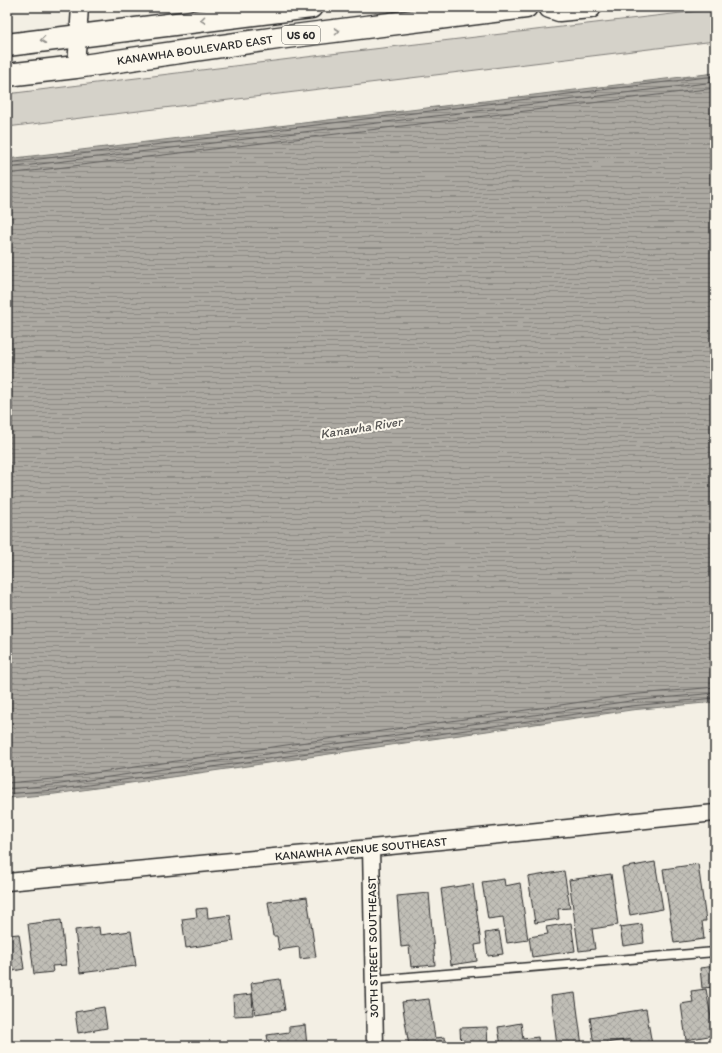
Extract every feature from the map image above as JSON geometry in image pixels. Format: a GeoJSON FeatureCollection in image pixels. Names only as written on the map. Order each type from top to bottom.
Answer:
{"type":"FeatureCollection","features":[{"type":"Feature","properties":{"kind":"main road","name":"US 60"},"geometry":{"type":"LineString","coordinates":[[7,44],[311,7]]}},
{"type":"Feature","properties":{"kind":"main road","name":"KANAWHA BOULEVARD EAST"},"geometry":{"type":"LineString","coordinates":[[7,75],[76,67],[278,38],[526,7]]}},
{"type":"Feature","properties":{"kind":"main road"},"geometry":{"type":"LineString","coordinates":[[550,7],[558,10],[590,7]]}},
{"type":"Feature","properties":{"kind":"street"},"geometry":{"type":"LineString","coordinates":[[76,67],[80,7]]}},
{"type":"Feature","properties":{"kind":"street","name":"KANAWHA AVENUE SOUTHEAST"},"geometry":{"type":"LineString","coordinates":[[7,882],[715,814]]}},
{"type":"Feature","properties":{"kind":"street","name":"30TH STREET SOUTHEAST"},"geometry":{"type":"LineString","coordinates":[[371,848],[375,1046]]}},
{"type":"Feature","properties":{"kind":"lane"},"geometry":{"type":"LineString","coordinates":[[373,980],[715,952]]}},
{"type":"Feature","properties":{"kind":"shaded area"},"geometry":{"type":"Polygon","coordinates":[[[715,9],[715,41],[7,127],[7,94],[715,9]]]}},
{"type":"Feature","properties":{"kind":"water","name":"Kanawha River"},"geometry":{"type":"Polygon","coordinates":[[[715,73],[715,702],[631,710],[55,794],[7,798],[7,159],[715,73]]]}},
{"type":"Feature","properties":{"kind":"building"},"geometry":{"type":"Polygon","coordinates":[[[655,862],[663,909],[630,915],[622,868],[655,862]]]}},
{"type":"Feature","properties":{"kind":"building"},"geometry":{"type":"Polygon","coordinates":[[[698,864],[706,921],[702,921],[704,939],[674,943],[663,869],[698,864]]]}},
{"type":"Feature","properties":{"kind":"building"},"geometry":{"type":"Polygon","coordinates":[[[564,871],[570,908],[558,909],[559,919],[535,923],[528,877],[564,871]]]}},
{"type":"Feature","properties":{"kind":"building"},"geometry":{"type":"Polygon","coordinates":[[[611,874],[618,925],[592,929],[595,949],[579,951],[569,880],[611,874]]]}},
{"type":"Feature","properties":{"kind":"building"},"geometry":{"type":"Polygon","coordinates":[[[504,879],[505,886],[520,883],[528,940],[507,943],[503,917],[488,919],[482,882],[504,879]]]}},
{"type":"Feature","properties":{"kind":"building"},"geometry":{"type":"Polygon","coordinates":[[[473,884],[481,944],[475,945],[477,961],[451,965],[441,889],[473,884]]]}},
{"type":"Feature","properties":{"kind":"building"},"geometry":{"type":"Polygon","coordinates":[[[429,893],[435,965],[411,967],[409,946],[401,947],[397,896],[429,893]]]}},
{"type":"Feature","properties":{"kind":"building"},"geometry":{"type":"Polygon","coordinates":[[[307,897],[316,957],[300,959],[299,947],[279,950],[277,936],[273,936],[268,902],[307,897]]]}},
{"type":"Feature","properties":{"kind":"building"},"geometry":{"type":"Polygon","coordinates":[[[207,908],[208,918],[230,915],[234,941],[186,948],[182,919],[197,917],[196,909],[207,908]]]}},
{"type":"Feature","properties":{"kind":"building"},"geometry":{"type":"Polygon","coordinates":[[[61,920],[66,965],[52,966],[53,972],[34,974],[28,924],[61,920]]]}},
{"type":"Feature","properties":{"kind":"building"},"geometry":{"type":"Polygon","coordinates":[[[571,923],[575,951],[532,957],[529,937],[548,934],[546,927],[571,923]]]}},
{"type":"Feature","properties":{"kind":"building"},"geometry":{"type":"Polygon","coordinates":[[[642,924],[644,943],[623,946],[620,927],[642,924]]]}},
{"type":"Feature","properties":{"kind":"building"},"geometry":{"type":"Polygon","coordinates":[[[99,927],[100,935],[131,931],[136,966],[80,973],[75,930],[99,927]]]}},
{"type":"Feature","properties":{"kind":"building"},"geometry":{"type":"Polygon","coordinates":[[[499,931],[503,954],[488,956],[485,933],[499,931]]]}},
{"type":"Feature","properties":{"kind":"building"},"geometry":{"type":"Polygon","coordinates":[[[19,934],[24,969],[8,972],[7,935],[19,934]]]}},
{"type":"Feature","properties":{"kind":"building"},"geometry":{"type":"Polygon","coordinates":[[[715,966],[715,987],[702,988],[700,968],[715,966]]]}},
{"type":"Feature","properties":{"kind":"building"},"geometry":{"type":"Polygon","coordinates":[[[280,979],[285,1010],[255,1014],[251,983],[280,979]]]}},
{"type":"Feature","properties":{"kind":"building"},"geometry":{"type":"Polygon","coordinates":[[[706,989],[714,1035],[686,1040],[681,1004],[693,1002],[691,991],[706,989]]]}},
{"type":"Feature","properties":{"kind":"building"},"geometry":{"type":"Polygon","coordinates":[[[575,993],[582,1046],[557,1046],[551,996],[575,993]]]}},
{"type":"Feature","properties":{"kind":"building"},"geometry":{"type":"Polygon","coordinates":[[[252,994],[253,1015],[234,1016],[233,996],[252,994]]]}},
{"type":"Feature","properties":{"kind":"building"},"geometry":{"type":"Polygon","coordinates":[[[429,999],[435,1038],[445,1037],[446,1046],[409,1046],[402,1002],[429,999]]]}},
{"type":"Feature","properties":{"kind":"building"},"geometry":{"type":"Polygon","coordinates":[[[104,1007],[107,1028],[78,1033],[75,1012],[104,1007]]]}},
{"type":"Feature","properties":{"kind":"building"},"geometry":{"type":"Polygon","coordinates":[[[646,1009],[652,1045],[632,1046],[631,1039],[594,1045],[590,1018],[646,1009]]]}},
{"type":"Feature","properties":{"kind":"building"},"geometry":{"type":"Polygon","coordinates":[[[521,1023],[523,1039],[538,1037],[539,1046],[501,1046],[498,1027],[521,1023]]]}},
{"type":"Feature","properties":{"kind":"building"},"geometry":{"type":"Polygon","coordinates":[[[305,1025],[307,1046],[269,1046],[267,1035],[289,1032],[289,1027],[305,1025]]]}},
{"type":"Feature","properties":{"kind":"building"},"geometry":{"type":"Polygon","coordinates":[[[487,1027],[488,1046],[461,1046],[460,1028],[487,1027]]]}}]}
